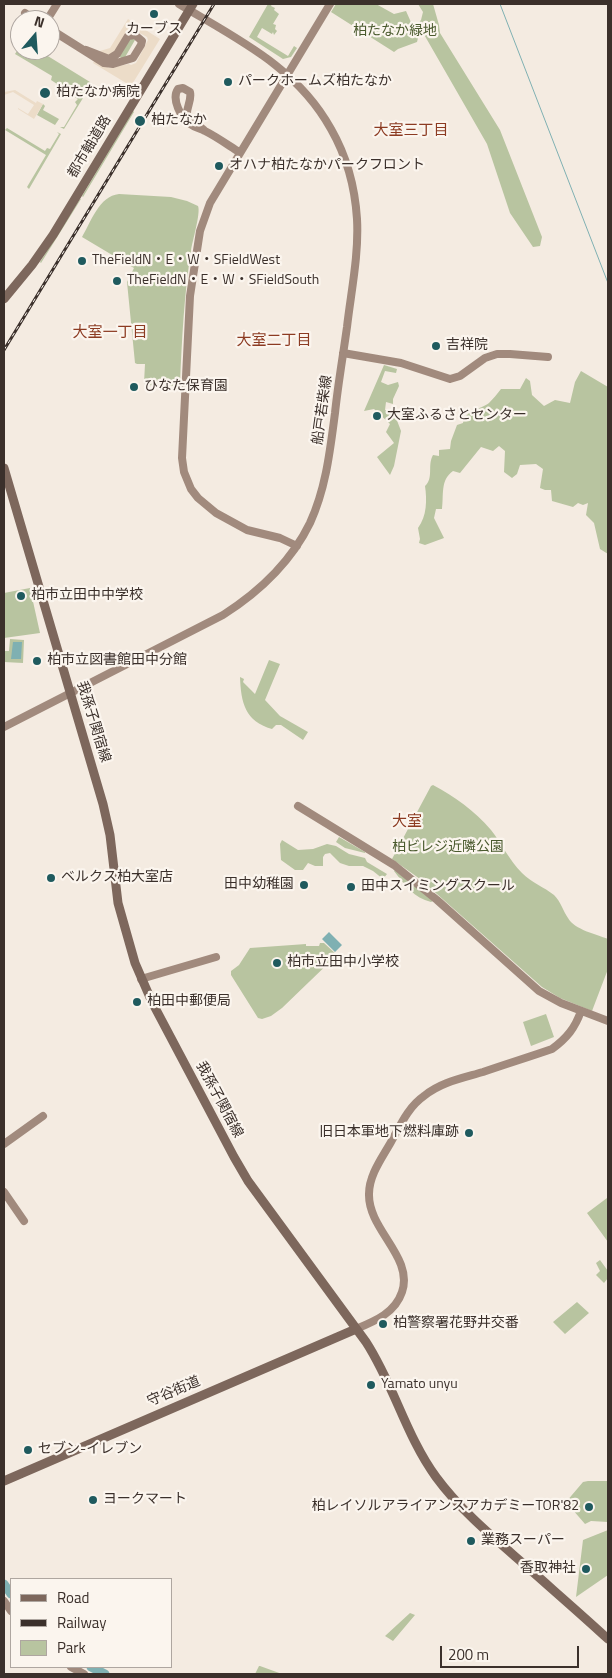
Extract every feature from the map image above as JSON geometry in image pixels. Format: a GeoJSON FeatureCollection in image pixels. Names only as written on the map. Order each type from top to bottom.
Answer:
{"type":"FeatureCollection","features":[{"type":"Feature","properties":{"kind":"main road","name":"都市軸道路"},"geometry":{"type":"LineString","coordinates":[[4,292],[23,270],[44,240],[187,6]]}},
{"type":"Feature","properties":{"kind":"main road","name":"都市軸道路"},"geometry":{"type":"LineString","coordinates":[[4,299],[53,236],[187,6]]}},
{"type":"Feature","properties":{"kind":"main road","name":"我孫子関宿線"},"geometry":{"type":"LineString","coordinates":[[4,468],[105,811],[110,835],[118,903],[135,963],[142,980],[248,1181],[356,1328],[380,1366],[419,1449],[435,1476],[483,1528],[608,1639]]}},
{"type":"Feature","properties":{"kind":"main road","name":"守谷街道"},"geometry":{"type":"LineString","coordinates":[[4,1481],[356,1328]]}},
{"type":"Feature","properties":{"kind":"street"},"geometry":{"type":"LineString","coordinates":[[297,546],[280,538],[246,530],[209,508],[191,489],[183,464],[188,317],[198,241],[207,208],[330,4]]}},
{"type":"Feature","properties":{"kind":"street","name":"船戸若柴線"},"geometry":{"type":"LineString","coordinates":[[4,727],[223,615],[237,606],[270,579],[297,546],[309,524],[324,483],[357,245],[357,218],[353,188],[345,159],[331,129],[313,100],[287,74],[259,52],[187,6]]}},
{"type":"Feature","properties":{"kind":"street"},"geometry":{"type":"LineString","coordinates":[[60,35],[86,50],[109,59],[117,54],[128,36],[133,35],[140,38],[142,45],[135,57],[123,62],[107,64],[92,56],[86,50]]}},
{"type":"Feature","properties":{"kind":"street"},"geometry":{"type":"LineString","coordinates":[[117,54],[118,58],[123,62]]}},
{"type":"Feature","properties":{"kind":"street"},"geometry":{"type":"LineString","coordinates":[[204,130],[195,127],[186,120],[175,96],[177,91],[183,88],[190,92],[187,116],[204,130],[240,152]]}},
{"type":"Feature","properties":{"kind":"street"},"geometry":{"type":"LineString","coordinates":[[177,102],[182,105],[188,104]]}},
{"type":"Feature","properties":{"kind":"street"},"geometry":{"type":"LineString","coordinates":[[343,352],[401,363],[450,379],[460,376],[485,358],[497,354],[548,357]]}},
{"type":"Feature","properties":{"kind":"street"},"geometry":{"type":"LineString","coordinates":[[298,806],[388,861],[437,900],[540,991],[561,1003],[608,1021]]}},
{"type":"Feature","properties":{"kind":"street"},"geometry":{"type":"LineString","coordinates":[[142,980],[216,958]]}},
{"type":"Feature","properties":{"kind":"street"},"geometry":{"type":"LineString","coordinates":[[356,1328],[376,1320],[392,1309],[400,1297],[403,1288],[404,1279],[400,1264],[373,1216],[369,1193],[373,1174],[408,1112],[420,1098],[439,1086],[552,1049],[568,1037],[581,1011]]}},
{"type":"Feature","properties":{"kind":"street"},"geometry":{"type":"LineString","coordinates":[[4,1144],[43,1116]]}},
{"type":"Feature","properties":{"kind":"street"},"geometry":{"type":"LineString","coordinates":[[4,1192],[24,1221]]}},
{"type":"Feature","properties":{"kind":"street"},"geometry":{"type":"LineString","coordinates":[[73,1668],[84,1674]]}},
{"type":"Feature","properties":{"kind":"green space"},"geometry":{"type":"Polygon","coordinates":[[[268,4],[272,4],[271,6],[279,14],[273,24],[276,25],[275,29],[277,31],[274,35],[273,32],[272,34],[262,28],[257,37],[288,56],[294,46],[297,48],[291,57],[283,59],[249,37],[268,4]]]}},
{"type":"Feature","properties":{"kind":"green space","name":"柏たなか緑地"},"geometry":{"type":"Polygon","coordinates":[[[336,4],[376,4],[394,14],[406,11],[418,38],[417,42],[394,52],[331,12],[336,4]]]}},
{"type":"Feature","properties":{"kind":"green space"},"geometry":{"type":"Polygon","coordinates":[[[418,4],[433,4],[440,33],[500,130],[542,237],[540,246],[533,247],[510,213],[487,144],[418,24],[423,12],[418,4]]]}},
{"type":"Feature","properties":{"kind":"green space"},"geometry":{"type":"Polygon","coordinates":[[[132,38],[135,40],[124,59],[121,58],[119,56],[127,42],[132,38]]]}},
{"type":"Feature","properties":{"kind":"green space"},"geometry":{"type":"Polygon","coordinates":[[[25,60],[54,60],[90,82],[91,85],[64,129],[60,127],[64,127],[77,105],[75,102],[78,99],[56,86],[57,84],[51,80],[52,76],[25,60]]]}},
{"type":"Feature","properties":{"kind":"green space"},"geometry":{"type":"Polygon","coordinates":[[[43,104],[45,106],[43,110],[59,119],[55,125],[37,115],[43,104]]]}},
{"type":"Feature","properties":{"kind":"green space"},"geometry":{"type":"Polygon","coordinates":[[[134,112],[83,197],[82,196],[134,112]]]}},
{"type":"Feature","properties":{"kind":"green space"},"geometry":{"type":"Polygon","coordinates":[[[7,128],[45,151],[47,148],[50,149],[59,134],[57,132],[61,134],[29,189],[27,187],[46,155],[5,130],[7,128]]]}},
{"type":"Feature","properties":{"kind":"green space"},"geometry":{"type":"Polygon","coordinates":[[[119,194],[171,197],[198,206],[199,210],[187,284],[180,383],[177,386],[145,385],[145,364],[135,363],[127,282],[134,268],[82,237],[92,217],[106,199],[119,194]]]}},
{"type":"Feature","properties":{"kind":"green space"},"geometry":{"type":"Polygon","coordinates":[[[81,199],[41,263],[40,262],[81,199]]]}},
{"type":"Feature","properties":{"kind":"green space"},"geometry":{"type":"Polygon","coordinates":[[[384,365],[397,369],[396,373],[385,371],[381,382],[388,385],[398,382],[399,386],[393,399],[393,404],[386,402],[385,410],[393,410],[401,431],[394,466],[390,475],[377,457],[394,443],[386,432],[390,424],[374,409],[364,411],[384,365]]]}},
{"type":"Feature","properties":{"kind":"green space"},"geometry":{"type":"Polygon","coordinates":[[[581,371],[608,387],[608,554],[600,549],[594,523],[586,515],[588,503],[583,505],[578,503],[573,507],[552,501],[551,490],[540,488],[543,469],[536,464],[520,465],[517,474],[512,478],[504,472],[505,451],[499,446],[493,451],[481,447],[460,473],[453,471],[449,475],[444,483],[442,509],[436,509],[434,518],[444,538],[425,545],[419,543],[418,528],[425,513],[425,486],[430,475],[431,459],[433,455],[439,456],[439,450],[450,449],[457,425],[463,423],[467,415],[489,403],[501,389],[520,389],[526,378],[530,381],[532,395],[544,406],[555,400],[570,403],[575,382],[581,371]]]}},
{"type":"Feature","properties":{"kind":"green space"},"geometry":{"type":"Polygon","coordinates":[[[30,588],[40,633],[4,638],[4,593],[30,588]]]}},
{"type":"Feature","properties":{"kind":"green space"},"geometry":{"type":"Polygon","coordinates":[[[10,639],[24,640],[23,663],[4,662],[5,651],[9,651],[10,639]]]}},
{"type":"Feature","properties":{"kind":"green space"},"geometry":{"type":"Polygon","coordinates":[[[269,660],[280,664],[265,700],[280,716],[308,732],[303,740],[281,725],[276,725],[272,729],[263,726],[250,716],[243,703],[240,677],[244,679],[243,682],[255,694],[269,660]]]}},
{"type":"Feature","properties":{"kind":"green space","name":"柏ビレジ近隣公園"},"geometry":{"type":"Polygon","coordinates":[[[433,785],[464,804],[478,816],[495,835],[517,868],[530,880],[554,895],[571,922],[581,929],[608,939],[608,969],[592,1011],[560,998],[542,987],[420,879],[392,859],[433,785]]]}},
{"type":"Feature","properties":{"kind":"green space"},"geometry":{"type":"Polygon","coordinates":[[[339,837],[365,853],[345,848],[336,842],[339,837]]]}},
{"type":"Feature","properties":{"kind":"green space"},"geometry":{"type":"Polygon","coordinates":[[[282,840],[298,850],[313,849],[327,844],[336,846],[349,854],[365,858],[367,862],[387,874],[383,879],[363,866],[349,866],[340,863],[330,853],[325,854],[323,857],[323,866],[315,866],[308,863],[303,870],[295,870],[281,860],[280,844],[282,840]]]}},
{"type":"Feature","properties":{"kind":"green space"},"geometry":{"type":"Polygon","coordinates":[[[395,870],[433,901],[425,900],[410,890],[395,870]]]}},
{"type":"Feature","properties":{"kind":"green space"},"geometry":{"type":"Polygon","coordinates":[[[320,943],[324,943],[337,955],[282,1008],[271,1016],[262,1019],[258,1018],[231,975],[231,971],[239,965],[250,948],[306,944],[306,946],[319,946],[320,943]]]}},
{"type":"Feature","properties":{"kind":"green space"},"geometry":{"type":"Polygon","coordinates":[[[546,1014],[554,1037],[531,1046],[523,1022],[546,1014]]]}},
{"type":"Feature","properties":{"kind":"green space"},"geometry":{"type":"Polygon","coordinates":[[[608,1198],[608,1242],[587,1213],[608,1198]]]}},
{"type":"Feature","properties":{"kind":"green space"},"geometry":{"type":"Polygon","coordinates":[[[600,1260],[608,1271],[608,1278],[604,1283],[596,1275],[600,1271],[596,1263],[600,1260]]]}},
{"type":"Feature","properties":{"kind":"green space"},"geometry":{"type":"Polygon","coordinates":[[[577,1302],[589,1313],[565,1334],[553,1322],[577,1302]]]}},
{"type":"Feature","properties":{"kind":"green space","name":"柏レイソルアライアンスアカデミーTOR'82"},"geometry":{"type":"Polygon","coordinates":[[[608,1481],[608,1522],[591,1521],[585,1524],[566,1502],[583,1482],[608,1481]]]}},
{"type":"Feature","properties":{"kind":"green space"},"geometry":{"type":"Polygon","coordinates":[[[608,1530],[608,1575],[576,1597],[583,1540],[608,1530]]]}},
{"type":"Feature","properties":{"kind":"green space"},"geometry":{"type":"Polygon","coordinates":[[[410,1613],[415,1615],[393,1641],[385,1636],[410,1613]]]}},
{"type":"Feature","properties":{"kind":"green space"},"geometry":{"type":"Polygon","coordinates":[[[260,1666],[282,1674],[255,1674],[260,1666]]]}},
{"type":"Feature","properties":{"kind":"shaded area"},"geometry":{"type":"Polygon","coordinates":[[[128,19],[160,39],[131,86],[93,63],[95,60],[109,68],[136,63],[148,40],[147,37],[134,30],[127,32],[112,56],[98,54],[100,51],[110,48],[128,19]]]}},
{"type":"Feature","properties":{"kind":"shaded area"},"geometry":{"type":"Polygon","coordinates":[[[15,90],[36,103],[37,101],[43,104],[34,119],[18,108],[28,114],[34,105],[13,92],[4,95],[4,92],[15,90]]]}},
{"type":"Feature","properties":{"kind":"water"},"geometry":{"type":"Polygon","coordinates":[[[13,642],[22,642],[21,659],[11,659],[13,642]]]}},
{"type":"Feature","properties":{"kind":"water"},"geometry":{"type":"Polygon","coordinates":[[[329,932],[342,945],[335,952],[322,939],[329,932]]]}},
{"type":"Feature","properties":{"kind":"waterway"},"geometry":{"type":"LineString","coordinates":[[500,4],[608,283]]}},
{"type":"Feature","properties":{"kind":"waterway"},"geometry":{"type":"LineString","coordinates":[[4,1584],[10,1593]]}},
{"type":"Feature","properties":{"kind":"waterway"},"geometry":{"type":"LineString","coordinates":[[93,1668],[105,1674]]}},
{"type":"Feature","properties":{"kind":"railway"},"geometry":{"type":"LineString","coordinates":[[4,350],[214,4]]}},
{"type":"Feature","properties":{"kind":"place","name":"カーブス"},"geometry":{"type":"Point","coordinates":[154,14]}},
{"type":"Feature","properties":{"kind":"place","name":"パークホームズ柏たなか"},"geometry":{"type":"Point","coordinates":[228,82]}},
{"type":"Feature","properties":{"kind":"place","name":"柏たなか病院"},"geometry":{"type":"Point","coordinates":[45,93]}},
{"type":"Feature","properties":{"kind":"place","name":"柏たなか"},"geometry":{"type":"Point","coordinates":[140,121]}},
{"type":"Feature","properties":{"kind":"place","name":"オハナ柏たなかパークフロント"},"geometry":{"type":"Point","coordinates":[219,166]}},
{"type":"Feature","properties":{"kind":"place","name":"TheFieldN・E・W・SFieldWest"},"geometry":{"type":"Point","coordinates":[82,261]}},
{"type":"Feature","properties":{"kind":"place","name":"TheFieldN・E・W・SFieldSouth"},"geometry":{"type":"Point","coordinates":[117,281]}},
{"type":"Feature","properties":{"kind":"place","name":"吉祥院"},"geometry":{"type":"Point","coordinates":[436,346]}},
{"type":"Feature","properties":{"kind":"place","name":"ひなた保育園"},"geometry":{"type":"Point","coordinates":[134,387]}},
{"type":"Feature","properties":{"kind":"place","name":"大室ふるさとセンター"},"geometry":{"type":"Point","coordinates":[377,416]}},
{"type":"Feature","properties":{"kind":"place","name":"柏市立田中中学校"},"geometry":{"type":"Point","coordinates":[21,596]}},
{"type":"Feature","properties":{"kind":"place","name":"柏市立図書館田中分館"},"geometry":{"type":"Point","coordinates":[37,661]}},
{"type":"Feature","properties":{"kind":"place","name":"ベルクス柏大室店"},"geometry":{"type":"Point","coordinates":[51,878]}},
{"type":"Feature","properties":{"kind":"place","name":"田中幼稚園"},"geometry":{"type":"Point","coordinates":[304,885]}},
{"type":"Feature","properties":{"kind":"place","name":"田中スイミングスクール"},"geometry":{"type":"Point","coordinates":[351,887]}},
{"type":"Feature","properties":{"kind":"place","name":"柏市立田中小学校"},"geometry":{"type":"Point","coordinates":[277,963]}},
{"type":"Feature","properties":{"kind":"place","name":"柏田中郵便局"},"geometry":{"type":"Point","coordinates":[137,1002]}},
{"type":"Feature","properties":{"kind":"place","name":"旧日本軍地下燃料庫跡"},"geometry":{"type":"Point","coordinates":[469,1133]}},
{"type":"Feature","properties":{"kind":"place","name":"柏警察署花野井交番"},"geometry":{"type":"Point","coordinates":[383,1324]}},
{"type":"Feature","properties":{"kind":"place","name":"Yamato unyu"},"geometry":{"type":"Point","coordinates":[371,1385]}},
{"type":"Feature","properties":{"kind":"place","name":"セブン-イレブン"},"geometry":{"type":"Point","coordinates":[28,1450]}},
{"type":"Feature","properties":{"kind":"place","name":"ヨークマート"},"geometry":{"type":"Point","coordinates":[93,1500]}},
{"type":"Feature","properties":{"kind":"place","name":"柏レイソルアライアンスアカデミーTOR'82"},"geometry":{"type":"Point","coordinates":[589,1507]}},
{"type":"Feature","properties":{"kind":"place","name":"業務スーパー"},"geometry":{"type":"Point","coordinates":[471,1541]}},
{"type":"Feature","properties":{"kind":"place","name":"香取神社"},"geometry":{"type":"Point","coordinates":[586,1569]}},
{"type":"Feature","properties":{"kind":"district","name":"大室三丁目"},"geometry":{"type":"Point","coordinates":[411,131]}},
{"type":"Feature","properties":{"kind":"district","name":"大室一丁目"},"geometry":{"type":"Point","coordinates":[110,333]}},
{"type":"Feature","properties":{"kind":"district","name":"大室二丁目"},"geometry":{"type":"Point","coordinates":[274,341]}},
{"type":"Feature","properties":{"kind":"district","name":"大室"},"geometry":{"type":"Point","coordinates":[407,822]}}]}
